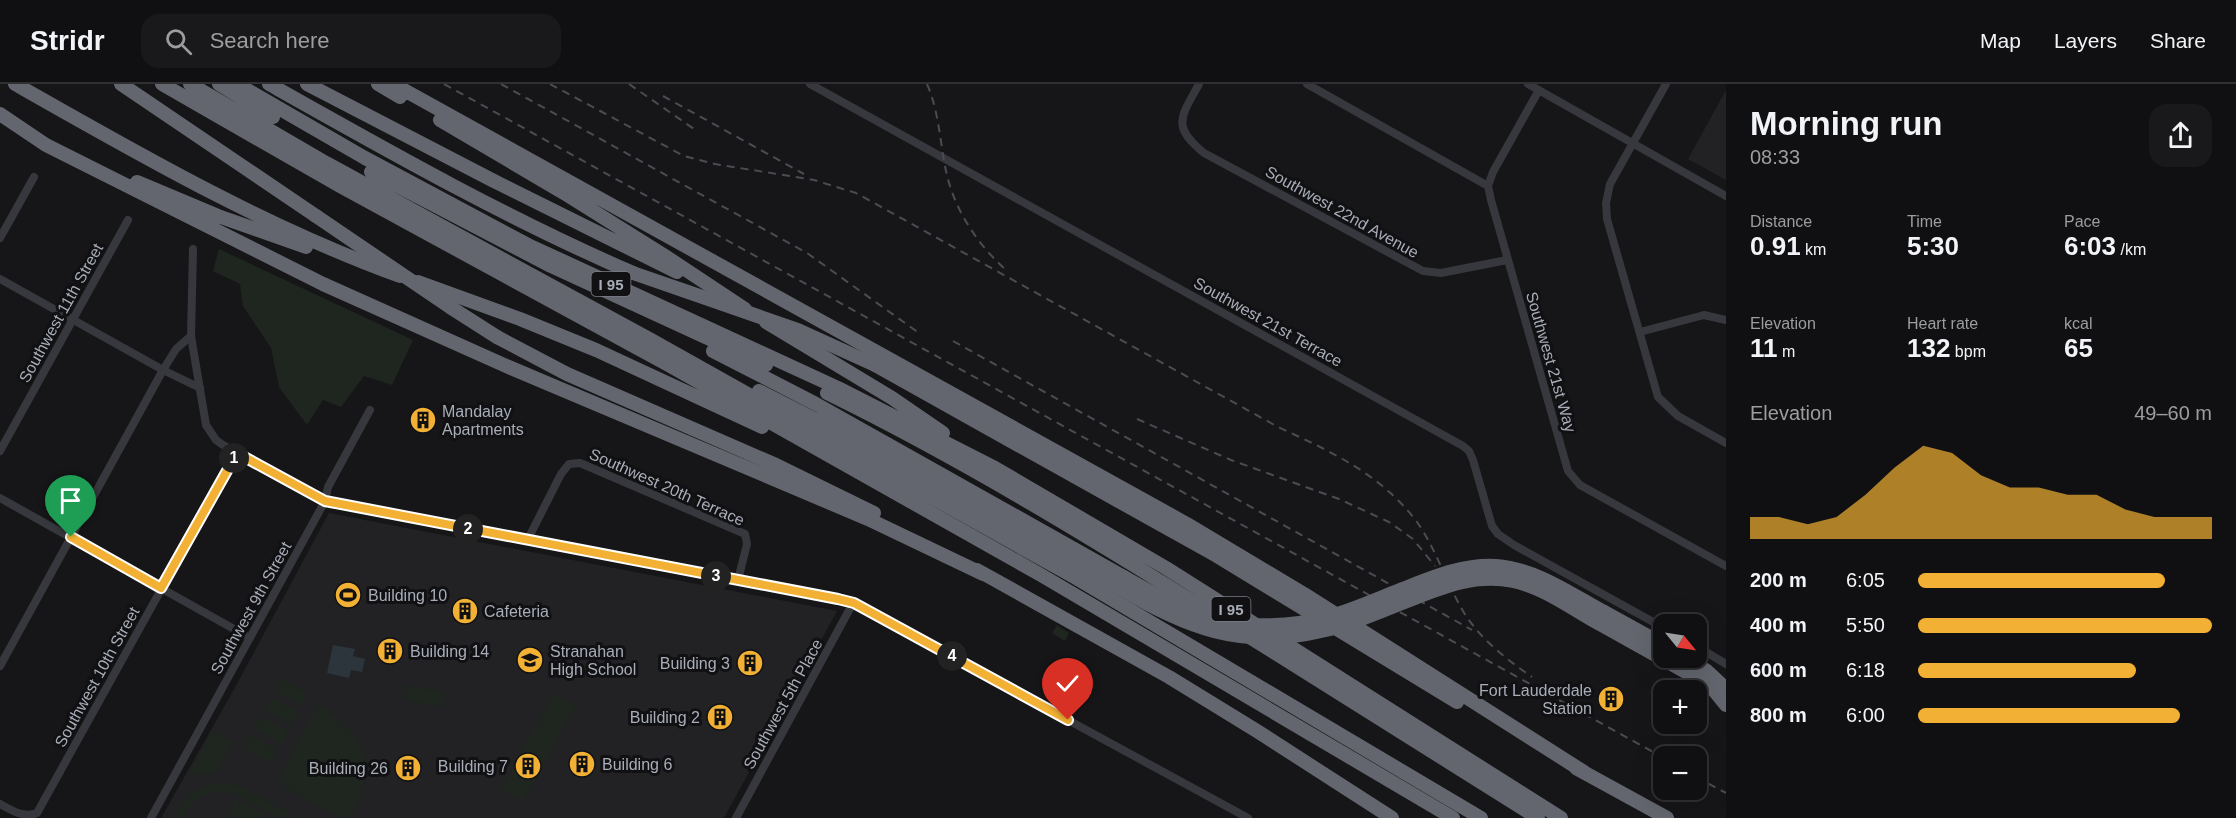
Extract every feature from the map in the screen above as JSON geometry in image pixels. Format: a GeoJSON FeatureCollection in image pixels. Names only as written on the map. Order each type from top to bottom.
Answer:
{"type":"FeatureCollection","features":[{"type":"Feature","properties":{"kind":"highway"},"geometry":{"type":"LineString","coordinates":[[15,84],[248,211],[380,269]]}},
{"type":"Feature","properties":{"kind":"highway"},"geometry":{"type":"LineString","coordinates":[[121,84],[497,337],[576,378],[825,488],[943,549],[983,574],[1187,688],[1392,818]]}},
{"type":"Feature","properties":{"kind":"highway","name":"I 95"},"geometry":{"type":"LineString","coordinates":[[162,84],[349,191],[667,364],[1132,627],[1453,818]]}},
{"type":"Feature","properties":{"kind":"highway"},"geometry":{"type":"LineString","coordinates":[[190,84],[347,175],[651,340],[1076,578],[1481,818]]}},
{"type":"Feature","properties":{"kind":"highway"},"geometry":{"type":"LineString","coordinates":[[219,84],[406,191],[579,280],[805,382],[985,476],[1141,569],[1538,818]]}},
{"type":"Feature","properties":{"kind":"highway","name":"I 95"},"geometry":{"type":"LineString","coordinates":[[237,84],[365,158],[528,245],[847,393],[995,468],[1166,568],[1561,818]]}},
{"type":"Feature","properties":{"kind":"highway"},"geometry":{"type":"LineString","coordinates":[[269,84],[395,154],[543,231],[633,273],[798,330],[874,365],[1184,537],[1439,692],[1667,818]]}},
{"type":"Feature","properties":{"kind":"highway"},"geometry":{"type":"LineString","coordinates":[[307,84],[492,180],[725,296]]}},
{"type":"Feature","properties":{"kind":"highway"},"geometry":{"type":"LineString","coordinates":[[378,84],[569,196],[725,296],[892,398],[995,468]]}},
{"type":"Feature","properties":{"kind":"highway"},"geometry":{"type":"LineString","coordinates":[[393,84],[1187,524],[1304,594],[1584,772]]}},
{"type":"Feature","properties":{"kind":"highway"},"geometry":{"type":"LineString","coordinates":[[0,113],[87,159],[170,196],[276,237],[380,269],[520,319],[596,350],[838,461]]}},
{"type":"Feature","properties":{"kind":"highway"},"geometry":{"type":"LineString","coordinates":[[0,113],[46,146],[323,284],[511,368],[853,513],[983,574]]}},
{"type":"Feature","properties":{"kind":"highway"},"geometry":{"type":"LineString","coordinates":[[579,280],[609,299],[794,392],[1121,582],[1178,620],[1210,630],[1246,636],[1286,637],[1321,632],[1364,618],[1453,583],[1478,579],[1504,579],[1523,583],[1653,640]]}},
{"type":"Feature","properties":{"kind":"highway"},"geometry":{"type":"LineString","coordinates":[[651,340],[752,387],[855,440],[1121,582]]}},
{"type":"Feature","properties":{"kind":"highway"},"geometry":{"type":"LineString","coordinates":[[1601,618],[1713,689],[1726,705]]}},
{"type":"Feature","properties":{"kind":"highway"},"geometry":{"type":"LineString","coordinates":[[1703,668],[1726,689]]}},
{"type":"Feature","properties":{"kind":"street","name":"Southwest 21st Terrace"},"geometry":{"type":"LineString","coordinates":[[810,84],[1463,446],[1473,460],[1490,521],[1498,534],[1653,622]]}},
{"type":"Feature","properties":{"kind":"street","name":"Southwest 22nd Avenue"},"geometry":{"type":"LineString","coordinates":[[1199,84],[1187,106],[1182,126],[1187,139],[1204,153],[1423,271],[1441,273],[1507,260]]}},
{"type":"Feature","properties":{"kind":"street"},"geometry":{"type":"LineString","coordinates":[[1307,84],[1488,186],[1493,172],[1539,90]]}},
{"type":"Feature","properties":{"kind":"street"},"geometry":{"type":"LineString","coordinates":[[1528,84],[1726,195]]}},
{"type":"Feature","properties":{"kind":"street"},"geometry":{"type":"LineString","coordinates":[[1666,84],[1610,184],[1606,203],[1607,219],[1658,397],[1678,416],[1726,443]]}},
{"type":"Feature","properties":{"kind":"street"},"geometry":{"type":"LineString","coordinates":[[0,238],[34,177]]}},
{"type":"Feature","properties":{"kind":"street","name":"Southwest 21st Way"},"geometry":{"type":"LineString","coordinates":[[1488,186],[1568,471],[1580,485],[1726,566]]}},
{"type":"Feature","properties":{"kind":"street","name":"Southwest 11th Street"},"geometry":{"type":"LineString","coordinates":[[0,451],[128,220]]}},
{"type":"Feature","properties":{"kind":"street"},"geometry":{"type":"LineString","coordinates":[[194,249],[191,336],[206,425],[216,440],[325,501],[854,603],[1248,818]]}},
{"type":"Feature","properties":{"kind":"street"},"geometry":{"type":"LineString","coordinates":[[0,279],[163,370],[200,388]]}},
{"type":"Feature","properties":{"kind":"street"},"geometry":{"type":"LineString","coordinates":[[1640,332],[1704,315],[1726,320]]}},
{"type":"Feature","properties":{"kind":"street"},"geometry":{"type":"LineString","coordinates":[[0,666],[163,370],[176,350],[191,336]]}},
{"type":"Feature","properties":{"kind":"street","name":"Southwest 9th Street"},"geometry":{"type":"LineString","coordinates":[[151,818],[325,501],[328,487],[370,410]]}},
{"type":"Feature","properties":{"kind":"street","name":"Southwest 10th Street"},"geometry":{"type":"LineString","coordinates":[[32,817],[37,813],[237,453]]}},
{"type":"Feature","properties":{"kind":"street","name":"Southwest 20th Terrace"},"geometry":{"type":"LineString","coordinates":[[527,541],[561,474],[569,464],[580,463],[745,534],[747,544],[738,580]]}},
{"type":"Feature","properties":{"kind":"street"},"geometry":{"type":"LineString","coordinates":[[0,498],[250,638]]}},
{"type":"Feature","properties":{"kind":"street","name":"Southwest 5th Place"},"geometry":{"type":"LineString","coordinates":[[736,818],[854,603]]}},
{"type":"Feature","properties":{"kind":"street"},"geometry":{"type":"LineString","coordinates":[[1707,653],[1726,664]]}},
{"type":"Feature","properties":{"kind":"street"},"geometry":{"type":"LineString","coordinates":[[0,804],[24,817],[32,817]]}},
{"type":"Feature","properties":{"kind":"shaded area"},"geometry":{"type":"Polygon","coordinates":[[[1726,90],[1726,180],[1688,159],[1726,90]]]}},
{"type":"Feature","properties":{"kind":"shaded area"},"geometry":{"type":"Polygon","coordinates":[[[219,249],[413,340],[392,385],[364,376],[341,407],[323,400],[307,425],[279,387],[271,348],[243,306],[240,284],[213,271],[219,249]]]}},
{"type":"Feature","properties":{"kind":"shaded area","name":"Stranahan High School"},"geometry":{"type":"Polygon","coordinates":[[[329,513],[837,611],[724,818],[161,818],[232,693],[329,513]]]}},
{"type":"Feature","properties":{"kind":"shaded area"},"geometry":{"type":"Polygon","coordinates":[[[1057,625],[1069,633],[1065,641],[1052,633],[1057,625]]]}},
{"type":"Feature","properties":{"kind":"shaded area"},"geometry":{"type":"Polygon","coordinates":[[[333,645],[355,649],[353,656],[365,659],[362,672],[351,670],[349,678],[327,673],[333,645]]]}},
{"type":"Feature","properties":{"kind":"shaded area"},"geometry":{"type":"Polygon","coordinates":[[[281,679],[308,694],[301,706],[275,691],[281,679]]]}},
{"type":"Feature","properties":{"kind":"shaded area"},"geometry":{"type":"Polygon","coordinates":[[[407,685],[444,692],[442,707],[404,700],[407,685]]]}},
{"type":"Feature","properties":{"kind":"shaded area","name":"Building 7"},"geometry":{"type":"Polygon","coordinates":[[[554,693],[576,706],[523,801],[501,789],[554,693]]]}},
{"type":"Feature","properties":{"kind":"shaded area"},"geometry":{"type":"Polygon","coordinates":[[[271,698],[298,712],[291,725],[264,710],[271,698]]]}},
{"type":"Feature","properties":{"kind":"shaded area"},"geometry":{"type":"Polygon","coordinates":[[[319,705],[349,729],[364,753],[364,781],[351,818],[342,818],[281,785],[279,776],[319,705]]]}},
{"type":"Feature","properties":{"kind":"shaded area"},"geometry":{"type":"Polygon","coordinates":[[[261,716],[288,731],[281,744],[254,729],[261,716]]]}},
{"type":"Feature","properties":{"kind":"shaded area"},"geometry":{"type":"Polygon","coordinates":[[[213,731],[233,743],[215,774],[188,775],[213,731]]]}},
{"type":"Feature","properties":{"kind":"shaded area"},"geometry":{"type":"Polygon","coordinates":[[[250,735],[277,750],[270,763],[243,748],[250,735]]]}},
{"type":"Feature","properties":{"kind":"shaded area"},"geometry":{"type":"Polygon","coordinates":[[[223,782],[243,788],[298,818],[279,818],[236,794],[217,792],[195,801],[184,818],[175,818],[178,810],[193,792],[223,782]]]}},
{"type":"Feature","properties":{"kind":"shaded area"},"geometry":{"type":"Polygon","coordinates":[[[236,799],[270,818],[226,818],[236,799]]]}},
{"type":"Feature","properties":{"kind":"railway"},"geometry":{"type":"LineString","coordinates":[[444,84],[1653,752]]}},
{"type":"Feature","properties":{"kind":"railway"},"geometry":{"type":"LineString","coordinates":[[501,84],[807,253],[919,333]]}},
{"type":"Feature","properties":{"kind":"railway"},"geometry":{"type":"LineString","coordinates":[[550,84],[684,156],[715,164],[814,180],[856,193],[1278,427],[1354,466],[1371,477],[1403,505],[1424,532],[1469,621],[1494,647],[1532,677]]}},
{"type":"Feature","properties":{"kind":"railway"},"geometry":{"type":"LineString","coordinates":[[629,84],[694,129]]}},
{"type":"Feature","properties":{"kind":"railway"},"geometry":{"type":"LineString","coordinates":[[927,84],[939,127],[946,171],[955,199],[976,237],[1006,270]]}},
{"type":"Feature","properties":{"kind":"railway"},"geometry":{"type":"LineString","coordinates":[[663,96],[804,174]]}},
{"type":"Feature","properties":{"kind":"railway"},"geometry":{"type":"LineString","coordinates":[[953,341],[1472,630]]}},
{"type":"Feature","properties":{"kind":"railway"},"geometry":{"type":"LineString","coordinates":[[1137,419],[1231,460],[1339,499],[1389,522],[1413,539],[1435,566]]}},
{"type":"Feature","properties":{"kind":"railway"},"geometry":{"type":"LineString","coordinates":[[1707,783],[1726,793]]}},
{"type":"Feature","properties":{"kind":"place","name":"Mandalay Apartments"},"geometry":{"type":"Point","coordinates":[423,420]}},
{"type":"Feature","properties":{"kind":"place","name":"Building 10"},"geometry":{"type":"Point","coordinates":[348,595]}},
{"type":"Feature","properties":{"kind":"place","name":"Cafeteria"},"geometry":{"type":"Point","coordinates":[465,611]}},
{"type":"Feature","properties":{"kind":"place","name":"Building 14"},"geometry":{"type":"Point","coordinates":[390,651]}},
{"type":"Feature","properties":{"kind":"place","name":"Stranahan High School"},"geometry":{"type":"Point","coordinates":[530,660]}},
{"type":"Feature","properties":{"kind":"place","name":"Building 3"},"geometry":{"type":"Point","coordinates":[750,663]}},
{"type":"Feature","properties":{"kind":"place","name":"Fort Lauderdale Station"},"geometry":{"type":"Point","coordinates":[1611,699]}},
{"type":"Feature","properties":{"kind":"place","name":"Building 2"},"geometry":{"type":"Point","coordinates":[720,717]}},
{"type":"Feature","properties":{"kind":"place","name":"Building 6"},"geometry":{"type":"Point","coordinates":[582,764]}},
{"type":"Feature","properties":{"kind":"place","name":"Building 7"},"geometry":{"type":"Point","coordinates":[528,766]}},
{"type":"Feature","properties":{"kind":"place","name":"Building 26"},"geometry":{"type":"Point","coordinates":[408,768]}},
{"type":"Feature","properties":{"kind":"route"},"geometry":{"type":"LineString","coordinates":[[71,537],[161,588],[237,453],[325,501],[854,603],[1068,720]]}}]}
